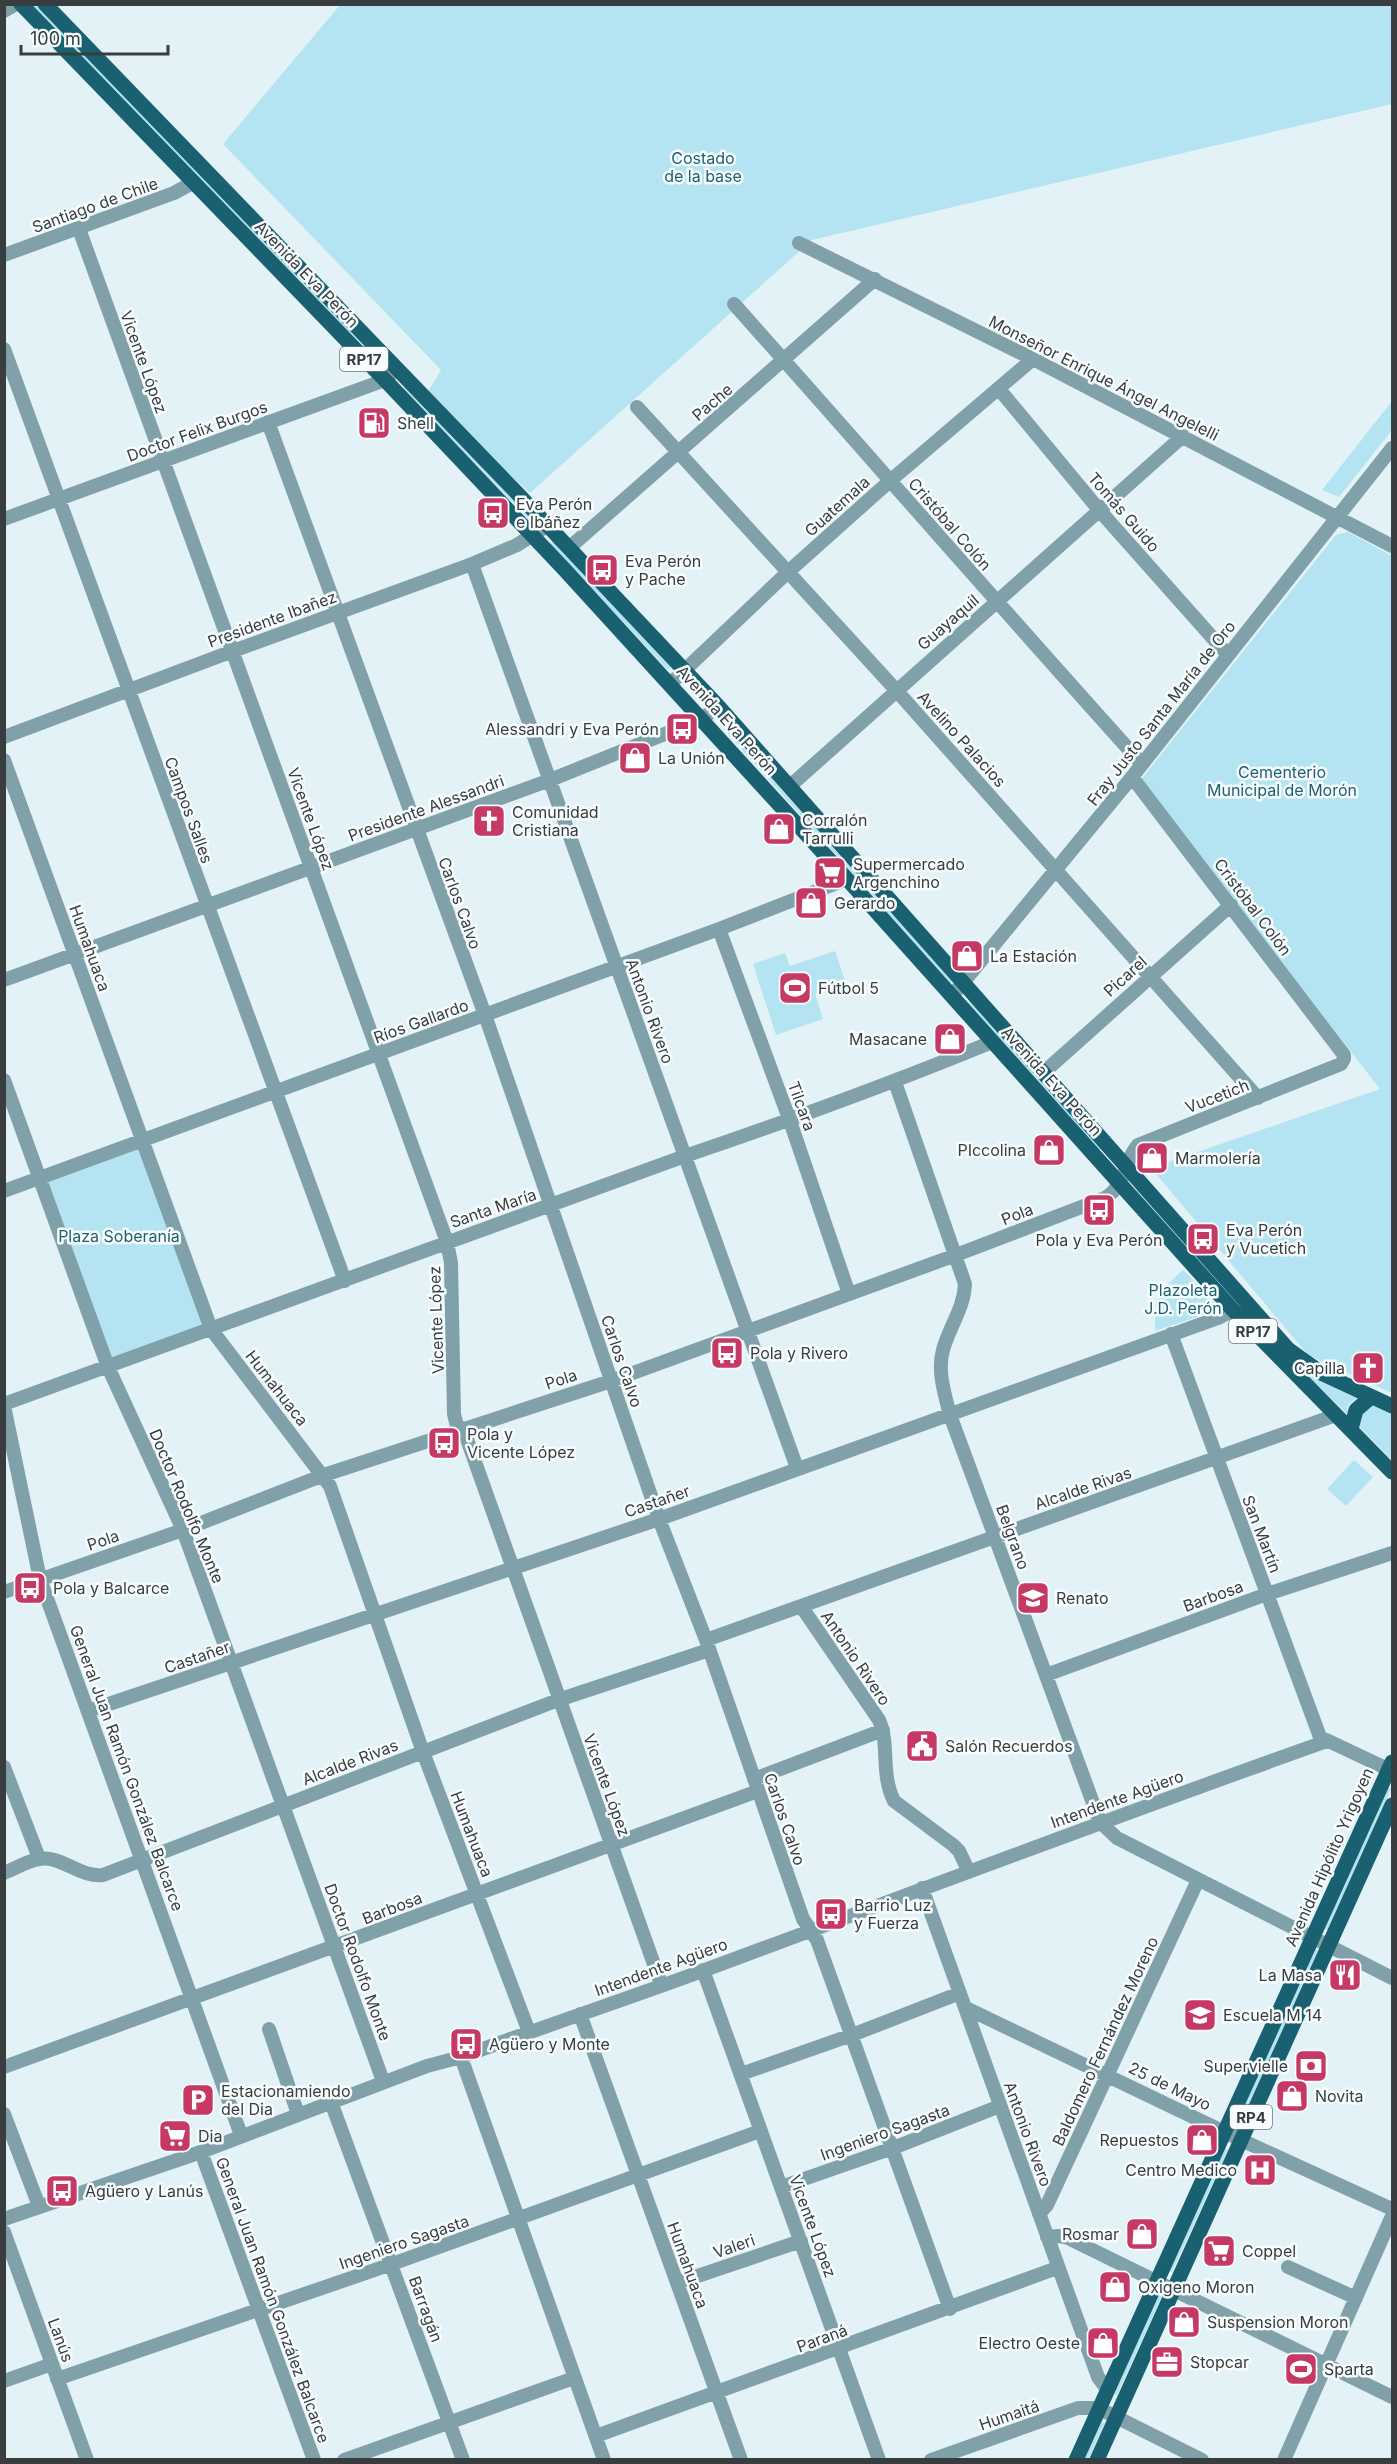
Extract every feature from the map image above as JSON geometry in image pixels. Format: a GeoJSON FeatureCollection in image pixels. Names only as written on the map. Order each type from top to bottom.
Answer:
{"type":"FeatureCollection","features":[{"type":"Feature","properties":{"kind":"main road","name":"Avenida Eva Perón"},"geometry":{"type":"LineString","coordinates":[[21,4],[384,380],[670,684],[1233,1310],[1392,1472]]}},
{"type":"Feature","properties":{"kind":"main road","name":"Avenida Eva Perón"},"geometry":{"type":"LineString","coordinates":[[45,4],[685,670],[963,984],[1128,1166],[1288,1349],[1323,1374],[1392,1406]]}},
{"type":"Feature","properties":{"kind":"main road"},"geometry":{"type":"LineString","coordinates":[[1351,1429],[1356,1410],[1371,1397]]}},
{"type":"Feature","properties":{"kind":"main road","name":"Avenida Hipólito Yrigoyen"},"geometry":{"type":"LineString","coordinates":[[1076,2460],[1391,1768]]}},
{"type":"Feature","properties":{"kind":"main road","name":"RP4"},"geometry":{"type":"LineString","coordinates":[[1097,2460],[1392,1805]]}},
{"type":"Feature","properties":{"kind":"street"},"geometry":{"type":"LineString","coordinates":[[4,11],[16,4]]}},
{"type":"Feature","properties":{"kind":"street","name":"Santiago de Chile"},"geometry":{"type":"LineString","coordinates":[[4,255],[174,193],[194,182]]}},
{"type":"Feature","properties":{"kind":"street","name":"Vicente López"},"geometry":{"type":"LineString","coordinates":[[79,229],[447,1242],[451,1263],[454,1414],[512,1567],[661,1984]]}},
{"type":"Feature","properties":{"kind":"street","name":"Monseñor Enrique Ángel Angelelli"},"geometry":{"type":"LineString","coordinates":[[799,243],[1033,359],[1392,546]]}},
{"type":"Feature","properties":{"kind":"street","name":"Pache"},"geometry":{"type":"LineString","coordinates":[[569,548],[875,279]]}},
{"type":"Feature","properties":{"kind":"street","name":"Cristóbal Colón"},"geometry":{"type":"LineString","coordinates":[[734,304],[1142,764]]}},
{"type":"Feature","properties":{"kind":"street","name":"Campos Salles"},"geometry":{"type":"LineString","coordinates":[[4,350],[345,1281]]}},
{"type":"Feature","properties":{"kind":"street","name":"Guatemala"},"geometry":{"type":"LineString","coordinates":[[670,684],[788,572],[891,480],[1033,359]]}},
{"type":"Feature","properties":{"kind":"street","name":"Doctor Felix Burgos"},"geometry":{"type":"LineString","coordinates":[[4,519],[384,380],[397,368]]}},
{"type":"Feature","properties":{"kind":"street","name":"Tomás Guido"},"geometry":{"type":"LineString","coordinates":[[999,389],[1100,511],[1227,654]]}},
{"type":"Feature","properties":{"kind":"street","name":"Avelino Palacios"},"geometry":{"type":"LineString","coordinates":[[637,406],[896,690],[1258,1098]]}},
{"type":"Feature","properties":{"kind":"street","name":"Carlos Calvo"},"geometry":{"type":"LineString","coordinates":[[268,422],[485,1015],[659,1519],[707,1645],[803,1919],[817,1940],[950,2308]]}},
{"type":"Feature","properties":{"kind":"street","name":"Guayaquil"},"geometry":{"type":"LineString","coordinates":[[790,786],[1183,436]]}},
{"type":"Feature","properties":{"kind":"street","name":"Fray Justo Santa María de Oro"},"geometry":{"type":"LineString","coordinates":[[951,995],[963,984],[1132,777],[1392,448]]}},
{"type":"Feature","properties":{"kind":"street","name":"Presidente Ibañez"},"geometry":{"type":"LineString","coordinates":[[4,737],[472,564],[517,545],[548,525]]}},
{"type":"Feature","properties":{"kind":"street","name":"Antonio Rivero"},"geometry":{"type":"LineString","coordinates":[[472,564],[797,1468]]}},
{"type":"Feature","properties":{"kind":"street","name":"Presidente Alessandri"},"geometry":{"type":"LineString","coordinates":[[4,980],[550,780],[702,719],[718,706]]}},
{"type":"Feature","properties":{"kind":"street","name":"Humahuaca"},"geometry":{"type":"LineString","coordinates":[[4,760],[211,1329],[324,1474],[330,1486],[423,1752],[529,2032]]}},
{"type":"Feature","properties":{"kind":"street","name":"Cristóbal Colón"},"geometry":{"type":"LineString","coordinates":[[1132,777],[1231,905],[1344,1059]]}},
{"type":"Feature","properties":{"kind":"street","name":"Ríos Gallardo"},"geometry":{"type":"LineString","coordinates":[[4,1191],[719,929],[847,879]]}},
{"type":"Feature","properties":{"kind":"street","name":"Picarel"},"geometry":{"type":"LineString","coordinates":[[1043,1073],[1231,905]]}},
{"type":"Feature","properties":{"kind":"street","name":"Tilcara"},"geometry":{"type":"LineString","coordinates":[[719,929],[790,1121],[849,1294]]}},
{"type":"Feature","properties":{"kind":"street","name":"Santa María"},"geometry":{"type":"LineString","coordinates":[[4,1405],[685,1156],[790,1121],[895,1082],[992,1042]]}},
{"type":"Feature","properties":{"kind":"street","name":"Vucetich"},"geometry":{"type":"LineString","coordinates":[[1121,1183],[1138,1145],[1341,1064],[1344,1059]]}},
{"type":"Feature","properties":{"kind":"street","name":"Doctor Rodolfo Monte"},"geometry":{"type":"LineString","coordinates":[[4,1080],[108,1366],[183,1530],[383,2082]]}},
{"type":"Feature","properties":{"kind":"street","name":"Belgrano"},"geometry":{"type":"LineString","coordinates":[[895,1082],[965,1284],[964,1296],[943,1350],[941,1364],[950,1415],[1100,1821],[1117,1838],[1392,1978]]}},
{"type":"Feature","properties":{"kind":"street","name":"Pola"},"geometry":{"type":"LineString","coordinates":[[4,1592],[183,1530],[324,1474],[611,1381],[956,1255],[1105,1198],[1121,1183]]}},
{"type":"Feature","properties":{"kind":"street","name":"Castañer"},"geometry":{"type":"LineString","coordinates":[[88,1711],[659,1519],[1218,1318],[1233,1310]]}},
{"type":"Feature","properties":{"kind":"street","name":"San Martín"},"geometry":{"type":"LineString","coordinates":[[1171,1334],[1320,1737],[1327,1741]]}},
{"type":"Feature","properties":{"kind":"street","name":"General Juan Ramón González Balcarce"},"geometry":{"type":"LineString","coordinates":[[4,1405],[40,1579],[242,2135]]}},
{"type":"Feature","properties":{"kind":"street","name":"Alcalde Rivas"},"geometry":{"type":"LineString","coordinates":[[39,1858],[98,1876],[707,1645],[801,1606],[1336,1415]]}},
{"type":"Feature","properties":{"kind":"street","name":"Barbosa"},"geometry":{"type":"LineString","coordinates":[[1046,1675],[1267,1594],[1392,1553]]}},
{"type":"Feature","properties":{"kind":"street","name":"Antonio Rivero"},"geometry":{"type":"LineString","coordinates":[[801,1606],[883,1730],[884,1761],[889,1790],[894,1801],[953,1845],[959,1851],[969,1872]]}},
{"type":"Feature","properties":{"kind":"street","name":"Barbosa"},"geometry":{"type":"LineString","coordinates":[[4,2067],[611,1845],[883,1730]]}},
{"type":"Feature","properties":{"kind":"street"},"geometry":{"type":"LineString","coordinates":[[1327,1741],[1391,1768]]}},
{"type":"Feature","properties":{"kind":"street","name":"Intendente Agüero"},"geometry":{"type":"LineString","coordinates":[[4,2219],[201,2152],[383,2082],[460,2057],[703,1970],[1100,1821],[1327,1741]]}},
{"type":"Feature","properties":{"kind":"street"},"geometry":{"type":"LineString","coordinates":[[4,1767],[39,1858],[4,1873]]}},
{"type":"Feature","properties":{"kind":"street","name":"Baldomero Fernández Moreno"},"geometry":{"type":"LineString","coordinates":[[1039,2214],[1047,2205],[1198,1880]]}},
{"type":"Feature","properties":{"kind":"street","name":"Antonio Rivero"},"geometry":{"type":"LineString","coordinates":[[922,1888],[1057,2268],[1098,2377],[1107,2389]]}},
{"type":"Feature","properties":{"kind":"street","name":"Vicente López"},"geometry":{"type":"LineString","coordinates":[[703,1970],[879,2460]]}},
{"type":"Feature","properties":{"kind":"street"},"geometry":{"type":"LineString","coordinates":[[741,2074],[852,2035],[960,1993]]}},
{"type":"Feature","properties":{"kind":"street","name":"25 de Mayo"},"geometry":{"type":"LineString","coordinates":[[966,2008],[1241,2140],[1392,2209]]}},
{"type":"Feature","properties":{"kind":"street","name":"Humahuaca"},"geometry":{"type":"LineString","coordinates":[[580,2014],[741,2460]]}},
{"type":"Feature","properties":{"kind":"street"},"geometry":{"type":"LineString","coordinates":[[269,2029],[298,2114]]}},
{"type":"Feature","properties":{"kind":"street"},"geometry":{"type":"LineString","coordinates":[[460,2057],[604,2460]]}},
{"type":"Feature","properties":{"kind":"street","name":"Barragán"},"geometry":{"type":"LineString","coordinates":[[331,2102],[463,2460]]}},
{"type":"Feature","properties":{"kind":"street","name":"Ingeniero Sagasta"},"geometry":{"type":"LineString","coordinates":[[781,2187],[893,2148],[1000,2106]]}},
{"type":"Feature","properties":{"kind":"street"},"geometry":{"type":"LineString","coordinates":[[4,2114],[39,2206]]}},
{"type":"Feature","properties":{"kind":"street","name":"Ingeniero Sagasta"},"geometry":{"type":"LineString","coordinates":[[57,2379],[392,2264],[760,2131]]}},
{"type":"Feature","properties":{"kind":"street","name":"General Juan Ramón González Balcarce"},"geometry":{"type":"LineString","coordinates":[[201,2152],[314,2460]]}},
{"type":"Feature","properties":{"kind":"street"},"geometry":{"type":"LineString","coordinates":[[1284,2460],[1392,2216]]}},
{"type":"Feature","properties":{"kind":"street","name":"Lanús"},"geometry":{"type":"LineString","coordinates":[[4,2232],[87,2460]]}},
{"type":"Feature","properties":{"kind":"street"},"geometry":{"type":"LineString","coordinates":[[1047,2237],[1068,2238],[1392,2397]]}},
{"type":"Feature","properties":{"kind":"street","name":"Valeri"},"geometry":{"type":"LineString","coordinates":[[677,2283],[801,2241]]}},
{"type":"Feature","properties":{"kind":"street"},"geometry":{"type":"LineString","coordinates":[[1288,2267],[1356,2298]]}},
{"type":"Feature","properties":{"kind":"street","name":"Paraná"},"geometry":{"type":"LineString","coordinates":[[596,2436],[1057,2268]]}},
{"type":"Feature","properties":{"kind":"street"},"geometry":{"type":"LineString","coordinates":[[4,2381],[52,2364]]}},
{"type":"Feature","properties":{"kind":"street"},"geometry":{"type":"LineString","coordinates":[[344,2460],[574,2378]]}},
{"type":"Feature","properties":{"kind":"street","name":"Humaitá"},"geometry":{"type":"LineString","coordinates":[[931,2460],[1078,2408],[1098,2408]]}},
{"type":"Feature","properties":{"kind":"street"},"geometry":{"type":"LineString","coordinates":[[1098,2408],[1202,2460]]}},
{"type":"Feature","properties":{"kind":"green space"},"geometry":{"type":"Polygon","coordinates":[[[32,5],[37,5],[377,358],[376,361],[32,5]]]}},
{"type":"Feature","properties":{"kind":"green space","name":"Costado de la base"},"geometry":{"type":"Polygon","coordinates":[[[340,5],[1392,5],[1392,104],[812,240],[530,493],[425,397],[441,370],[223,144],[340,5]]]}},
{"type":"Feature","properties":{"kind":"green space"},"geometry":{"type":"Polygon","coordinates":[[[404,387],[529,516],[528,518],[402,389],[404,387]]]}},
{"type":"Feature","properties":{"kind":"green space"},"geometry":{"type":"Polygon","coordinates":[[[1392,401],[1392,430],[1339,497],[1322,490],[1392,401]]]}},
{"type":"Feature","properties":{"kind":"green space","name":"Cementerio Municipal de Morón"},"geometry":{"type":"Polygon","coordinates":[[[1348,532],[1392,556],[1392,1393],[1308,1355],[1151,1168],[1380,1089],[1140,781],[1336,535],[1348,532]]]}},
{"type":"Feature","properties":{"kind":"green space"},"geometry":{"type":"Polygon","coordinates":[[[554,541],[671,668],[668,670],[550,544],[554,541]]]}},
{"type":"Feature","properties":{"kind":"green space"},"geometry":{"type":"Polygon","coordinates":[[[722,723],[952,981],[950,983],[720,725],[722,723]]]}},
{"type":"Feature","properties":{"kind":"green space","name":"Fútbol 5"},"geometry":{"type":"Polygon","coordinates":[[[835,951],[846,983],[815,993],[823,1019],[776,1035],[753,964],[785,953],[790,966],[835,951]]]}},
{"type":"Feature","properties":{"kind":"green space"},"geometry":{"type":"Polygon","coordinates":[[[970,1001],[1102,1149],[1099,1150],[968,1003],[970,1001]]]}},
{"type":"Feature","properties":{"kind":"green space","name":"Plaza Soberanía"},"geometry":{"type":"Polygon","coordinates":[[[143,1140],[211,1329],[108,1367],[40,1179],[143,1140]]]}},
{"type":"Feature","properties":{"kind":"green space"},"geometry":{"type":"Polygon","coordinates":[[[1138,1188],[1277,1343],[1312,1376],[1358,1397],[1348,1405],[1347,1414],[1237,1307],[1136,1190],[1138,1188]]]}},
{"type":"Feature","properties":{"kind":"green space","name":"Plazoleta J.D. Perón"},"geometry":{"type":"Polygon","coordinates":[[[1183,1270],[1221,1309],[1155,1331],[1157,1303],[1160,1296],[1168,1284],[1183,1270]]]}},
{"type":"Feature","properties":{"kind":"green space"},"geometry":{"type":"Polygon","coordinates":[[[1373,1404],[1392,1413],[1392,1460],[1358,1425],[1360,1414],[1373,1404]]]}},
{"type":"Feature","properties":{"kind":"green space"},"geometry":{"type":"Polygon","coordinates":[[[1354,1460],[1373,1477],[1346,1506],[1327,1489],[1354,1460]]]}},
{"type":"Feature","properties":{"kind":"green space"},"geometry":{"type":"Polygon","coordinates":[[[1388,1787],[1391,1789],[1328,1930],[1324,1929],[1388,1787]]]}},
{"type":"Feature","properties":{"kind":"green space"},"geometry":{"type":"Polygon","coordinates":[[[1315,1948],[1318,1950],[1242,2122],[1238,2120],[1315,1948]]]}},
{"type":"Feature","properties":{"kind":"green space"},"geometry":{"type":"Polygon","coordinates":[[[1225,2149],[1228,2150],[1172,2272],[1169,2271],[1225,2149]]]}},
{"type":"Feature","properties":{"kind":"green space"},"geometry":{"type":"Polygon","coordinates":[[[1159,2294],[1162,2296],[1117,2395],[1114,2394],[1159,2294]]]}},
{"type":"Feature","properties":{"kind":"green space"},"geometry":{"type":"Polygon","coordinates":[[[1102,2422],[1105,2423],[1088,2459],[1085,2459],[1102,2422]]]}},
{"type":"Feature","properties":{"kind":"place","name":"Shell"},"geometry":{"type":"Point","coordinates":[374,423]}},
{"type":"Feature","properties":{"kind":"place","name":"Eva Perón e Ibáñez"},"geometry":{"type":"Point","coordinates":[493,513]}},
{"type":"Feature","properties":{"kind":"place","name":"Eva Perón y Pache"},"geometry":{"type":"Point","coordinates":[602,570]}},
{"type":"Feature","properties":{"kind":"place","name":"Alessandri y Eva Perón"},"geometry":{"type":"Point","coordinates":[682,729]}},
{"type":"Feature","properties":{"kind":"place","name":"La Unión"},"geometry":{"type":"Point","coordinates":[635,758]}},
{"type":"Feature","properties":{"kind":"place","name":"Comunidad Cristiana"},"geometry":{"type":"Point","coordinates":[489,821]}},
{"type":"Feature","properties":{"kind":"place","name":"Corralón Tarrulli"},"geometry":{"type":"Point","coordinates":[779,829]}},
{"type":"Feature","properties":{"kind":"place","name":"Supermercado Argenchino"},"geometry":{"type":"Point","coordinates":[830,873]}},
{"type":"Feature","properties":{"kind":"place","name":"Gerardo"},"geometry":{"type":"Point","coordinates":[811,903]}},
{"type":"Feature","properties":{"kind":"place","name":"La Estación"},"geometry":{"type":"Point","coordinates":[967,956]}},
{"type":"Feature","properties":{"kind":"place","name":"Fútbol 5"},"geometry":{"type":"Point","coordinates":[795,988]}},
{"type":"Feature","properties":{"kind":"place","name":"Masacane"},"geometry":{"type":"Point","coordinates":[950,1039]}},
{"type":"Feature","properties":{"kind":"place","name":"PIccolina"},"geometry":{"type":"Point","coordinates":[1049,1150]}},
{"type":"Feature","properties":{"kind":"place","name":"Marmolería"},"geometry":{"type":"Point","coordinates":[1152,1158]}},
{"type":"Feature","properties":{"kind":"place","name":"Pola y Eva Perón"},"geometry":{"type":"Point","coordinates":[1099,1210]}},
{"type":"Feature","properties":{"kind":"place","name":"Eva Perón y Vucetich"},"geometry":{"type":"Point","coordinates":[1203,1239]}},
{"type":"Feature","properties":{"kind":"place","name":"Pola y Rivero"},"geometry":{"type":"Point","coordinates":[727,1353]}},
{"type":"Feature","properties":{"kind":"place","name":"Capilla"},"geometry":{"type":"Point","coordinates":[1368,1368]}},
{"type":"Feature","properties":{"kind":"place","name":"Pola y Vicente López"},"geometry":{"type":"Point","coordinates":[444,1443]}},
{"type":"Feature","properties":{"kind":"place","name":"Pola y Balcarce"},"geometry":{"type":"Point","coordinates":[30,1588]}},
{"type":"Feature","properties":{"kind":"place","name":"Renato"},"geometry":{"type":"Point","coordinates":[1033,1598]}},
{"type":"Feature","properties":{"kind":"place","name":"Salón Recuerdos"},"geometry":{"type":"Point","coordinates":[922,1746]}},
{"type":"Feature","properties":{"kind":"place","name":"Barrio Luz y Fuerza"},"geometry":{"type":"Point","coordinates":[831,1914]}},
{"type":"Feature","properties":{"kind":"place","name":"La Masa"},"geometry":{"type":"Point","coordinates":[1345,1975]}},
{"type":"Feature","properties":{"kind":"place","name":"Escuela M 14"},"geometry":{"type":"Point","coordinates":[1200,2015]}},
{"type":"Feature","properties":{"kind":"place","name":"Agüero y Monte"},"geometry":{"type":"Point","coordinates":[466,2044]}},
{"type":"Feature","properties":{"kind":"place","name":"Supervielle"},"geometry":{"type":"Point","coordinates":[1311,2066]}},
{"type":"Feature","properties":{"kind":"place","name":"Novita"},"geometry":{"type":"Point","coordinates":[1292,2096]}},
{"type":"Feature","properties":{"kind":"place","name":"Estacionamiendo del Dia"},"geometry":{"type":"Point","coordinates":[198,2100]}},
{"type":"Feature","properties":{"kind":"place","name":"Dia"},"geometry":{"type":"Point","coordinates":[175,2136]}},
{"type":"Feature","properties":{"kind":"place","name":"Repuestos"},"geometry":{"type":"Point","coordinates":[1202,2140]}},
{"type":"Feature","properties":{"kind":"place","name":"Centro Medico"},"geometry":{"type":"Point","coordinates":[1260,2170]}},
{"type":"Feature","properties":{"kind":"place","name":"Agüero y Lanús"},"geometry":{"type":"Point","coordinates":[62,2191]}},
{"type":"Feature","properties":{"kind":"place","name":"Rosmar"},"geometry":{"type":"Point","coordinates":[1142,2234]}},
{"type":"Feature","properties":{"kind":"place","name":"Coppel"},"geometry":{"type":"Point","coordinates":[1219,2251]}},
{"type":"Feature","properties":{"kind":"place","name":"Oxigeno Moron"},"geometry":{"type":"Point","coordinates":[1115,2287]}},
{"type":"Feature","properties":{"kind":"place","name":"Suspension Moron"},"geometry":{"type":"Point","coordinates":[1184,2322]}},
{"type":"Feature","properties":{"kind":"place","name":"Electro Oeste"},"geometry":{"type":"Point","coordinates":[1103,2343]}},
{"type":"Feature","properties":{"kind":"place","name":"Stopcar"},"geometry":{"type":"Point","coordinates":[1167,2362]}},
{"type":"Feature","properties":{"kind":"place","name":"Sparta"},"geometry":{"type":"Point","coordinates":[1301,2369]}}]}
